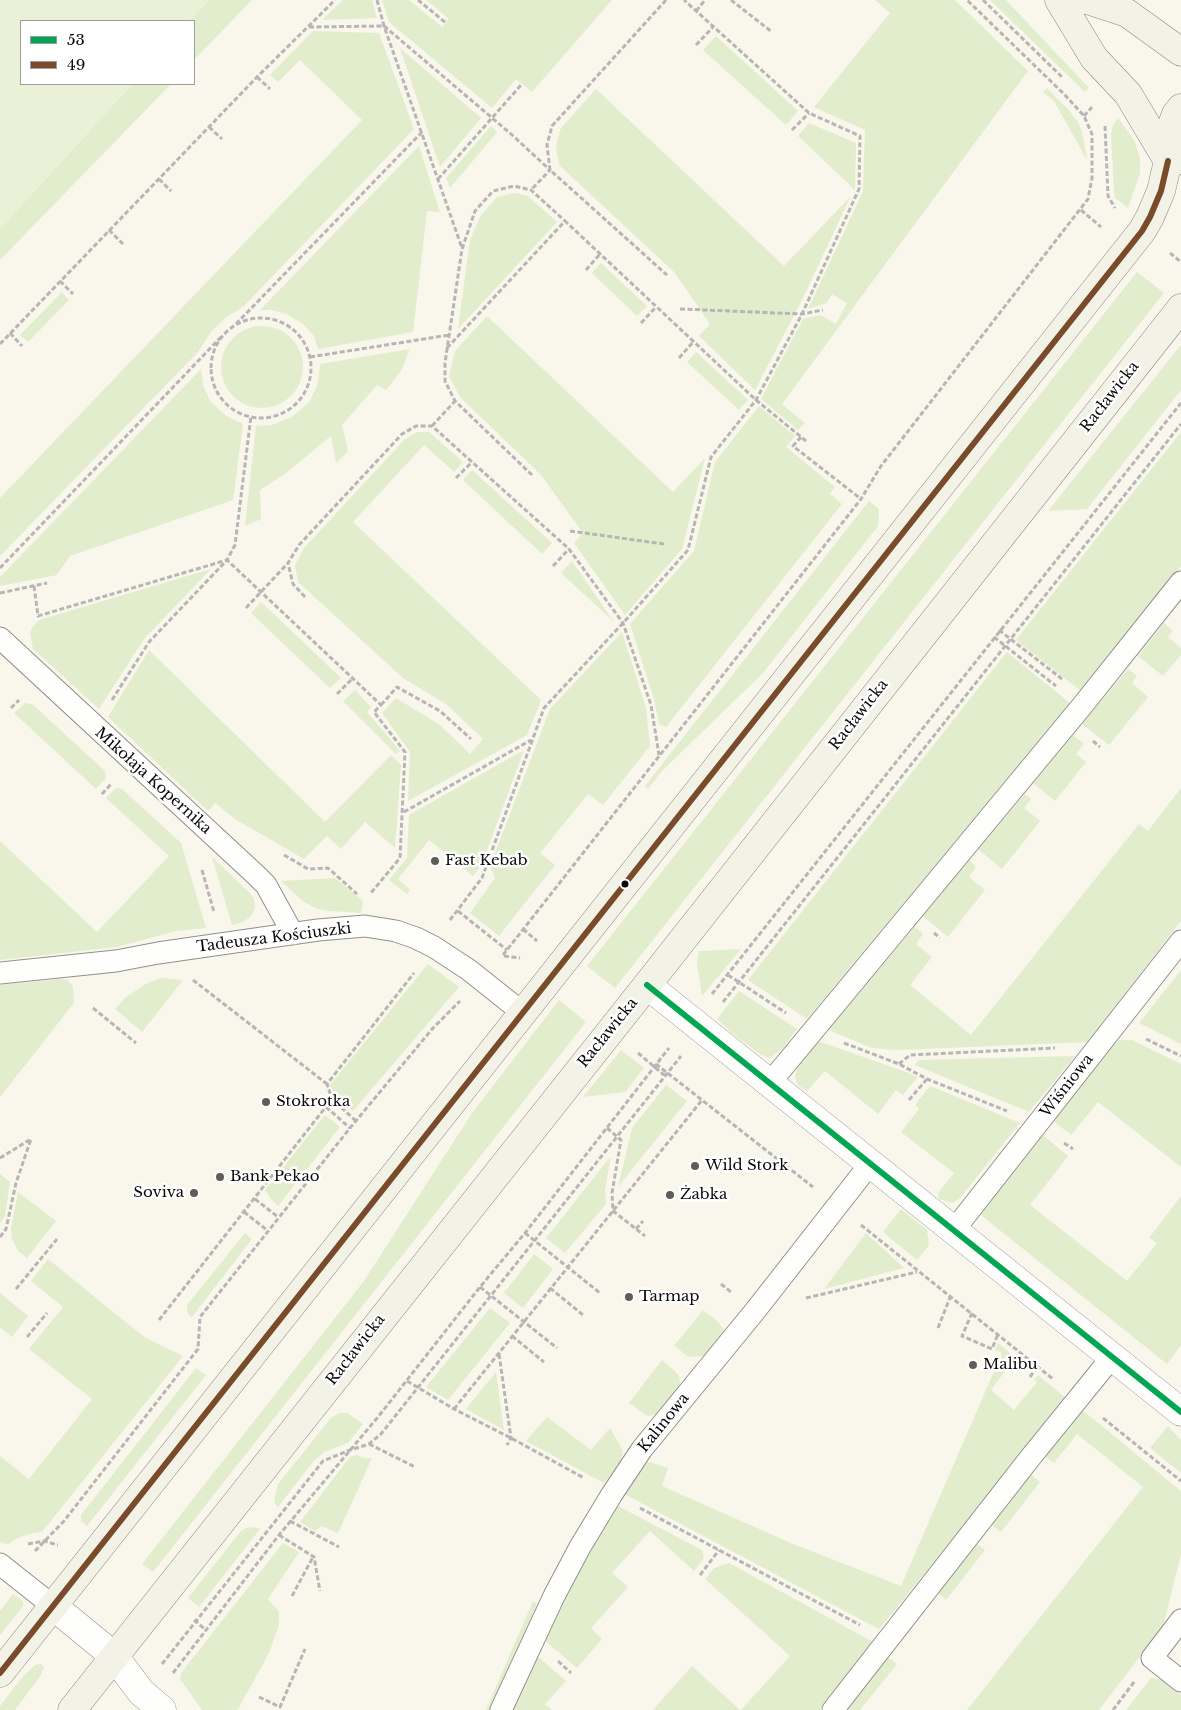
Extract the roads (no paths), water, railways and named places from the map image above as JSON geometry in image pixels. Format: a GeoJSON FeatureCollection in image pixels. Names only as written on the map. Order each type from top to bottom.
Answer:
{"type":"FeatureCollection","features":[{"type":"Feature","properties":{"kind":"street"},"geometry":{"type":"LineString","coordinates":[[1060,0],[1094,58],[1128,94],[1168,161],[1176,181],[1181,187]]}},
{"type":"Feature","properties":{"kind":"street"},"geometry":{"type":"LineString","coordinates":[[1087,0],[1127,13],[1181,52]]}},
{"type":"Feature","properties":{"kind":"street"},"geometry":{"type":"LineString","coordinates":[[0,1673],[1142,230],[1150,218],[1161,191],[1168,161],[1168,136],[1176,114],[1181,108]]}},
{"type":"Feature","properties":{"kind":"street","name":"Racławicka"},"geometry":{"type":"LineString","coordinates":[[72,1710],[1181,308]]}},
{"type":"Feature","properties":{"kind":"street"},"geometry":{"type":"LineString","coordinates":[[647,985],[1181,1412]]}},
{"type":"Feature","properties":{"kind":"street"},"geometry":{"type":"LineString","coordinates":[[53,1606],[114,1656],[141,1692],[162,1710]]}},
{"type":"Feature","properties":{"kind":"lane"},"geometry":{"type":"LineString","coordinates":[[769,1084],[1087,699],[1181,582]]}},
{"type":"Feature","properties":{"kind":"lane","name":"Mikołaja Kopernika"},"geometry":{"type":"LineString","coordinates":[[0,638],[266,885],[293,934]]}},
{"type":"Feature","properties":{"kind":"lane","name":"Tadeusza Kościuszki"},"geometry":{"type":"LineString","coordinates":[[0,972],[116,961],[158,953],[293,934],[365,926],[396,931],[434,947],[469,970],[523,1013]]}},
{"type":"Feature","properties":{"kind":"lane","name":"Wiśniowa"},"geometry":{"type":"LineString","coordinates":[[954,1230],[1181,941]]}},
{"type":"Feature","properties":{"kind":"lane","name":"Kalinowa"},"geometry":{"type":"LineString","coordinates":[[501,1710],[554,1596],[580,1547],[642,1449],[755,1311],[870,1164]]}},
{"type":"Feature","properties":{"kind":"lane"},"geometry":{"type":"LineString","coordinates":[[833,1710],[1112,1357]]}},
{"type":"Feature","properties":{"kind":"lane"},"geometry":{"type":"LineString","coordinates":[[0,1564],[53,1606]]}},
{"type":"Feature","properties":{"kind":"lane"},"geometry":{"type":"LineString","coordinates":[[1181,1620],[1152,1658],[1181,1681]]}},
{"type":"Feature","properties":{"kind":"place","name":"Fast Kebab"},"geometry":{"type":"Point","coordinates":[435,861]}},
{"type":"Feature","properties":{"kind":"place","name":"Stokrotka"},"geometry":{"type":"Point","coordinates":[266,1102]}},
{"type":"Feature","properties":{"kind":"place","name":"Wild Stork"},"geometry":{"type":"Point","coordinates":[695,1166]}},
{"type":"Feature","properties":{"kind":"place","name":"Bank Pekao"},"geometry":{"type":"Point","coordinates":[220,1177]}},
{"type":"Feature","properties":{"kind":"place","name":"Soviva"},"geometry":{"type":"Point","coordinates":[194,1193]}},
{"type":"Feature","properties":{"kind":"place","name":"Żabka"},"geometry":{"type":"Point","coordinates":[670,1195]}},
{"type":"Feature","properties":{"kind":"place","name":"Tarmap"},"geometry":{"type":"Point","coordinates":[629,1297]}},
{"type":"Feature","properties":{"kind":"place","name":"Malibu"},"geometry":{"type":"Point","coordinates":[973,1365]}}]}
